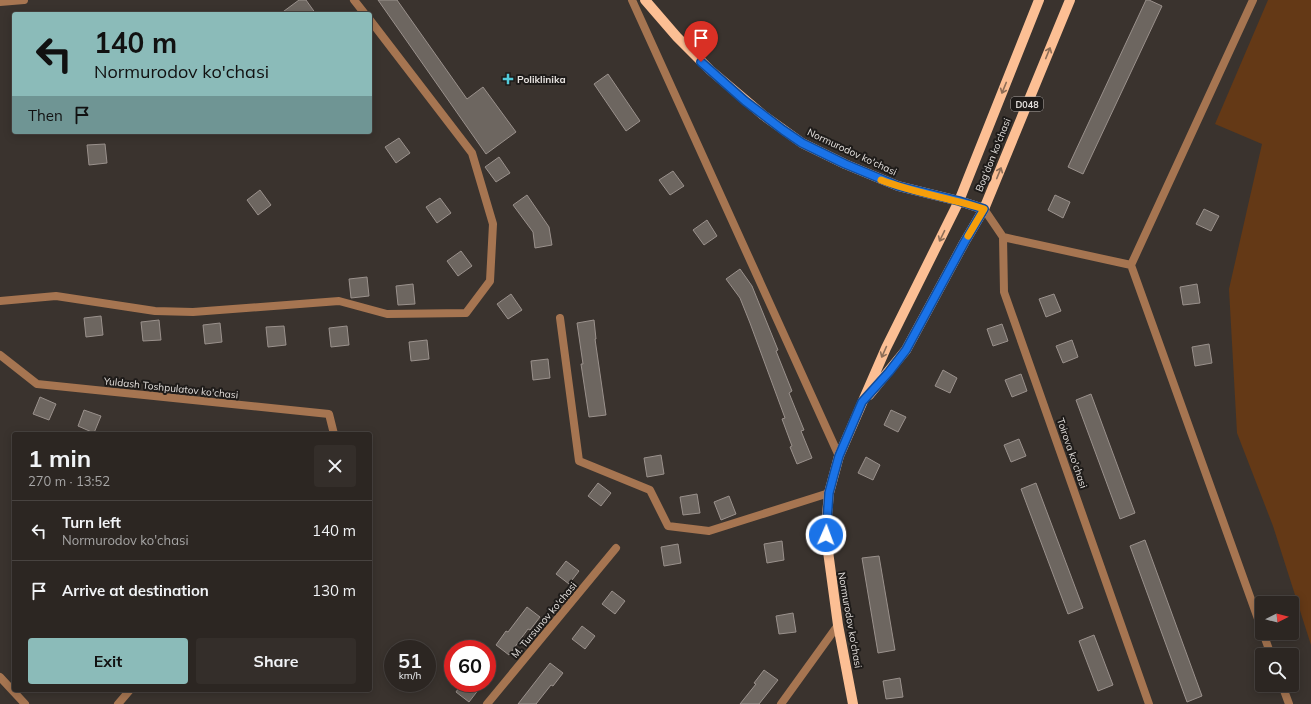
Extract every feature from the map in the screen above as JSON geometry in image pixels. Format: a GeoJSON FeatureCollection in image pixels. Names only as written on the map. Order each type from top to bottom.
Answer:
{"type":"FeatureCollection","features":[{"type":"Feature","properties":{"kind":"main road","name":"Normurodov ko'chasi"},"geometry":{"type":"LineString","coordinates":[[645,0],[677,38],[710,70],[757,110],[802,143],[889,183],[984,209],[906,350],[889,372],[862,402]]}},
{"type":"Feature","properties":{"kind":"main road","name":"Bog'don ko'chasi"},"geometry":{"type":"LineString","coordinates":[[959,201],[1039,0]]}},
{"type":"Feature","properties":{"kind":"main road","name":"Bog'don ko'chasi"},"geometry":{"type":"LineString","coordinates":[[984,209],[1070,0]]}},
{"type":"Feature","properties":{"kind":"main road","name":"Normurodov ko'chasi"},"geometry":{"type":"LineString","coordinates":[[853,704],[838,625],[827,544],[826,527],[829,493],[839,456],[886,348],[959,201]]}},
{"type":"Feature","properties":{"kind":"street"},"geometry":{"type":"LineString","coordinates":[[0,2],[24,0]]}},
{"type":"Feature","properties":{"kind":"street"},"geometry":{"type":"LineString","coordinates":[[354,0],[363,12]]}},
{"type":"Feature","properties":{"kind":"street"},"geometry":{"type":"LineString","coordinates":[[632,0],[839,456]]}},
{"type":"Feature","properties":{"kind":"street"},"geometry":{"type":"LineString","coordinates":[[1252,0],[1131,265],[1255,610]]}},
{"type":"Feature","properties":{"kind":"street"},"geometry":{"type":"LineString","coordinates":[[0,301],[56,296],[155,311],[193,312],[339,301],[387,314],[466,313],[490,281],[493,224],[472,153],[372,23]]}},
{"type":"Feature","properties":{"kind":"street"},"geometry":{"type":"LineString","coordinates":[[984,209],[1003,237],[1131,265]]}},
{"type":"Feature","properties":{"kind":"street","name":"Toirova ko'chasi"},"geometry":{"type":"LineString","coordinates":[[1003,237],[1004,292],[1149,704]]}},
{"type":"Feature","properties":{"kind":"street"},"geometry":{"type":"LineString","coordinates":[[560,318],[579,461],[650,490],[668,526],[709,531],[829,493]]}},
{"type":"Feature","properties":{"kind":"street","name":"Yuldash Toshpulatov ko'chasi"},"geometry":{"type":"LineString","coordinates":[[0,355],[37,384],[329,414],[334,432]]}},
{"type":"Feature","properties":{"kind":"street","name":"M. Tursunov ko'chasi"},"geometry":{"type":"LineString","coordinates":[[487,704],[616,548]]}},
{"type":"Feature","properties":{"kind":"street"},"geometry":{"type":"LineString","coordinates":[[781,704],[838,625]]}},
{"type":"Feature","properties":{"kind":"street"},"geometry":{"type":"LineString","coordinates":[[0,677],[12,690]]}},
{"type":"Feature","properties":{"kind":"street"},"geometry":{"type":"LineString","coordinates":[[14,692],[25,704]]}},
{"type":"Feature","properties":{"kind":"street"},"geometry":{"type":"LineString","coordinates":[[118,704],[128,692]]}},
{"type":"Feature","properties":{"kind":"street"},"geometry":{"type":"LineString","coordinates":[[1284,692],[1288,704]]}},
{"type":"Feature","properties":{"kind":"shaded area"},"geometry":{"type":"Polygon","coordinates":[[[1268,0],[1311,0],[1311,645],[1299,607],[1299,596],[1295,596],[1273,526],[1237,433],[1229,289],[1262,144],[1215,124],[1268,0]]]}},
{"type":"Feature","properties":{"kind":"building"},"geometry":{"type":"Polygon","coordinates":[[[299,0],[306,0],[315,12],[283,12],[299,0]]]}},
{"type":"Feature","properties":{"kind":"building"},"geometry":{"type":"Polygon","coordinates":[[[378,0],[397,0],[467,99],[483,87],[516,132],[486,154],[378,0]]]}},
{"type":"Feature","properties":{"kind":"building"},"geometry":{"type":"Polygon","coordinates":[[[1146,0],[1162,6],[1083,174],[1068,167],[1146,0]]]}},
{"type":"Feature","properties":{"kind":"building"},"geometry":{"type":"Polygon","coordinates":[[[608,74],[640,121],[626,131],[594,84],[608,74]]]}},
{"type":"Feature","properties":{"kind":"building"},"geometry":{"type":"Polygon","coordinates":[[[399,138],[410,153],[396,163],[385,147],[399,138]]]}},
{"type":"Feature","properties":{"kind":"building"},"geometry":{"type":"Polygon","coordinates":[[[105,144],[107,163],[89,165],[87,145],[105,144]]]}},
{"type":"Feature","properties":{"kind":"building"},"geometry":{"type":"Polygon","coordinates":[[[499,157],[510,173],[496,182],[485,167],[499,157]]]}},
{"type":"Feature","properties":{"kind":"building"},"geometry":{"type":"Polygon","coordinates":[[[673,171],[684,186],[670,195],[659,180],[673,171]]]}},
{"type":"Feature","properties":{"kind":"building"},"geometry":{"type":"Polygon","coordinates":[[[260,190],[271,205],[258,215],[247,200],[260,190]]]}},
{"type":"Feature","properties":{"kind":"building"},"geometry":{"type":"Polygon","coordinates":[[[527,195],[549,227],[552,245],[535,248],[533,232],[513,205],[527,195]]]}},
{"type":"Feature","properties":{"kind":"building"},"geometry":{"type":"Polygon","coordinates":[[[1055,195],[1070,202],[1063,218],[1048,210],[1055,195]]]}},
{"type":"Feature","properties":{"kind":"building"},"geometry":{"type":"Polygon","coordinates":[[[440,198],[451,213],[437,223],[426,207],[440,198]]]}},
{"type":"Feature","properties":{"kind":"building"},"geometry":{"type":"Polygon","coordinates":[[[1204,209],[1219,216],[1211,231],[1196,224],[1204,209]]]}},
{"type":"Feature","properties":{"kind":"building"},"geometry":{"type":"Polygon","coordinates":[[[707,220],[717,236],[704,245],[693,230],[707,220]]]}},
{"type":"Feature","properties":{"kind":"building"},"geometry":{"type":"Polygon","coordinates":[[[461,251],[472,266],[458,276],[447,261],[461,251]]]}},
{"type":"Feature","properties":{"kind":"building"},"geometry":{"type":"Polygon","coordinates":[[[740,269],[752,286],[778,350],[776,351],[792,391],[789,393],[804,430],[801,431],[812,458],[797,464],[790,447],[792,446],[782,419],[785,418],[750,323],[740,298],[726,279],[740,269]]]}},
{"type":"Feature","properties":{"kind":"building"},"geometry":{"type":"Polygon","coordinates":[[[367,277],[369,296],[351,298],[349,279],[367,277]]]}},
{"type":"Feature","properties":{"kind":"building"},"geometry":{"type":"Polygon","coordinates":[[[413,284],[415,304],[398,305],[396,286],[413,284]]]}},
{"type":"Feature","properties":{"kind":"building"},"geometry":{"type":"Polygon","coordinates":[[[1197,284],[1200,303],[1183,305],[1180,287],[1197,284]]]}},
{"type":"Feature","properties":{"kind":"building"},"geometry":{"type":"Polygon","coordinates":[[[511,294],[522,310],[508,319],[497,304],[511,294]]]}},
{"type":"Feature","properties":{"kind":"building"},"geometry":{"type":"Polygon","coordinates":[[[1054,294],[1061,311],[1046,317],[1039,299],[1054,294]]]}},
{"type":"Feature","properties":{"kind":"building"},"geometry":{"type":"Polygon","coordinates":[[[101,316],[103,335],[86,337],[84,318],[101,316]]]}},
{"type":"Feature","properties":{"kind":"building"},"geometry":{"type":"Polygon","coordinates":[[[159,320],[161,340],[143,341],[141,322],[159,320]]]}},
{"type":"Feature","properties":{"kind":"building"},"geometry":{"type":"Polygon","coordinates":[[[594,320],[595,339],[606,415],[589,417],[581,364],[583,364],[577,323],[594,320]]]}},
{"type":"Feature","properties":{"kind":"building"},"geometry":{"type":"Polygon","coordinates":[[[220,323],[222,342],[205,344],[203,325],[220,323]]]}},
{"type":"Feature","properties":{"kind":"building"},"geometry":{"type":"Polygon","coordinates":[[[1002,324],[1008,341],[993,346],[987,329],[1002,324]]]}},
{"type":"Feature","properties":{"kind":"building"},"geometry":{"type":"Polygon","coordinates":[[[284,326],[286,345],[268,347],[266,327],[284,326]]]}},
{"type":"Feature","properties":{"kind":"building"},"geometry":{"type":"Polygon","coordinates":[[[347,326],[349,345],[331,347],[329,328],[347,326]]]}},
{"type":"Feature","properties":{"kind":"building"},"geometry":{"type":"Polygon","coordinates":[[[427,340],[429,359],[411,361],[409,342],[427,340]]]}},
{"type":"Feature","properties":{"kind":"building"},"geometry":{"type":"Polygon","coordinates":[[[1072,340],[1078,357],[1063,363],[1056,346],[1072,340]]]}},
{"type":"Feature","properties":{"kind":"building"},"geometry":{"type":"Polygon","coordinates":[[[1209,344],[1212,363],[1195,366],[1192,347],[1209,344]]]}},
{"type":"Feature","properties":{"kind":"building"},"geometry":{"type":"Polygon","coordinates":[[[548,359],[550,378],[533,380],[531,361],[548,359]]]}},
{"type":"Feature","properties":{"kind":"building"},"geometry":{"type":"Polygon","coordinates":[[[943,370],[957,378],[950,393],[935,386],[943,370]]]}},
{"type":"Feature","properties":{"kind":"building"},"geometry":{"type":"Polygon","coordinates":[[[1021,374],[1027,391],[1012,397],[1005,380],[1021,374]]]}},
{"type":"Feature","properties":{"kind":"building"},"geometry":{"type":"Polygon","coordinates":[[[1091,394],[1135,513],[1120,519],[1076,400],[1091,394]]]}},
{"type":"Feature","properties":{"kind":"building"},"geometry":{"type":"Polygon","coordinates":[[[40,397],[56,404],[49,420],[33,414],[40,397]]]}},
{"type":"Feature","properties":{"kind":"building"},"geometry":{"type":"Polygon","coordinates":[[[84,410],[101,416],[94,432],[78,426],[84,410]]]}},
{"type":"Feature","properties":{"kind":"building"},"geometry":{"type":"Polygon","coordinates":[[[891,410],[906,417],[898,432],[884,425],[891,410]]]}},
{"type":"Feature","properties":{"kind":"building"},"geometry":{"type":"Polygon","coordinates":[[[1019,439],[1026,456],[1011,462],[1004,445],[1019,439]]]}},
{"type":"Feature","properties":{"kind":"building"},"geometry":{"type":"Polygon","coordinates":[[[661,455],[664,474],[647,477],[644,458],[661,455]]]}},
{"type":"Feature","properties":{"kind":"building"},"geometry":{"type":"Polygon","coordinates":[[[866,457],[880,465],[873,480],[858,473],[866,457]]]}},
{"type":"Feature","properties":{"kind":"building"},"geometry":{"type":"Polygon","coordinates":[[[598,483],[611,493],[601,506],[588,496],[598,483]]]}},
{"type":"Feature","properties":{"kind":"building"},"geometry":{"type":"Polygon","coordinates":[[[1036,483],[1083,608],[1068,614],[1021,489],[1036,483]]]}},
{"type":"Feature","properties":{"kind":"building"},"geometry":{"type":"Polygon","coordinates":[[[697,494],[700,513],[683,515],[680,497],[697,494]]]}},
{"type":"Feature","properties":{"kind":"building"},"geometry":{"type":"Polygon","coordinates":[[[729,496],[736,514],[721,520],[714,502],[729,496]]]}},
{"type":"Feature","properties":{"kind":"building"},"geometry":{"type":"Polygon","coordinates":[[[1145,540],[1202,696],[1187,702],[1130,546],[1145,540]]]}},
{"type":"Feature","properties":{"kind":"building"},"geometry":{"type":"Polygon","coordinates":[[[782,541],[784,560],[767,563],[764,544],[782,541]]]}},
{"type":"Feature","properties":{"kind":"building"},"geometry":{"type":"Polygon","coordinates":[[[678,544],[681,563],[664,566],[661,547],[678,544]]]}},
{"type":"Feature","properties":{"kind":"building"},"geometry":{"type":"Polygon","coordinates":[[[879,556],[895,650],[878,653],[862,558],[879,556]]]}},
{"type":"Feature","properties":{"kind":"building"},"geometry":{"type":"Polygon","coordinates":[[[566,561],[579,571],[569,584],[556,574],[566,561]]]}},
{"type":"Feature","properties":{"kind":"building"},"geometry":{"type":"Polygon","coordinates":[[[612,591],[625,601],[615,614],[602,604],[612,591]]]}},
{"type":"Feature","properties":{"kind":"building"},"geometry":{"type":"Polygon","coordinates":[[[527,607],[540,617],[530,630],[528,629],[509,655],[496,645],[506,631],[508,632],[527,607]]]}},
{"type":"Feature","properties":{"kind":"building"},"geometry":{"type":"Polygon","coordinates":[[[793,613],[796,632],[779,634],[776,616],[793,613]]]}},
{"type":"Feature","properties":{"kind":"building"},"geometry":{"type":"Polygon","coordinates":[[[582,626],[595,636],[585,649],[572,639],[582,626]]]}},
{"type":"Feature","properties":{"kind":"building"},"geometry":{"type":"Polygon","coordinates":[[[1094,635],[1113,685],[1098,691],[1079,641],[1094,635]]]}},
{"type":"Feature","properties":{"kind":"building"},"geometry":{"type":"Polygon","coordinates":[[[550,663],[563,673],[553,686],[551,685],[536,704],[518,704],[550,663]]]}},
{"type":"Feature","properties":{"kind":"building"},"geometry":{"type":"Polygon","coordinates":[[[764,670],[778,680],[759,704],[740,704],[756,684],[754,683],[764,670]]]}},
{"type":"Feature","properties":{"kind":"building"},"geometry":{"type":"Polygon","coordinates":[[[900,678],[903,697],[886,699],[883,681],[900,678]]]}},
{"type":"Feature","properties":{"kind":"building"},"geometry":{"type":"Polygon","coordinates":[[[456,692],[477,692],[469,702],[456,692]]]}},
{"type":"Feature","properties":{"kind":"slow traffic"},"geometry":{"type":"LineString","coordinates":[[881,180],[984,209],[968,236]]}},
{"type":"Feature","properties":{"kind":"place","name":"Poliklinika"},"geometry":{"type":"Point","coordinates":[508,79]}},
{"type":"Feature","properties":{"kind":"route"},"geometry":{"type":"LineString","coordinates":[[701,62],[745,101],[802,143],[889,183],[984,209],[906,350],[889,372],[862,402],[839,456],[834,474],[829,493],[826,535]]}}]}
